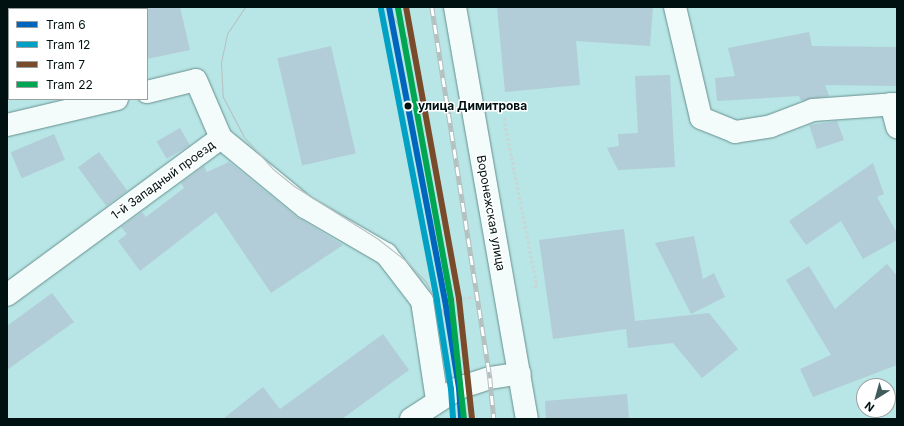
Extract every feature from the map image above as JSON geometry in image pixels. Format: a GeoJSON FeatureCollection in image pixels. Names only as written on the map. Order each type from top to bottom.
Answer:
{"type":"FeatureCollection","features":[{"type":"Feature","properties":{"kind":"street","name":"Воронежская улица"},"geometry":{"type":"LineString","coordinates":[[454,7],[527,419]]}},
{"type":"Feature","properties":{"kind":"street"},"geometry":{"type":"LineString","coordinates":[[675,7],[702,118],[735,132],[771,126],[813,110],[894,104],[897,127]]}},
{"type":"Feature","properties":{"kind":"street"},"geometry":{"type":"LineString","coordinates":[[148,92],[196,80],[221,138]]}},
{"type":"Feature","properties":{"kind":"street"},"geometry":{"type":"LineString","coordinates":[[7,125],[113,100]]}},
{"type":"Feature","properties":{"kind":"street","name":"1-й Западный проезд"},"geometry":{"type":"LineString","coordinates":[[7,295],[221,138],[305,207],[386,254],[422,301],[437,400]]}},
{"type":"Feature","properties":{"kind":"street"},"geometry":{"type":"LineString","coordinates":[[412,419],[437,400],[459,388],[490,378],[520,373]]}},
{"type":"Feature","properties":{"kind":"building"},"geometry":{"type":"Polygon","coordinates":[[[180,7],[190,50],[148,59],[147,8],[180,7]]]}},
{"type":"Feature","properties":{"kind":"building"},"geometry":{"type":"Polygon","coordinates":[[[497,7],[653,7],[650,46],[576,41],[580,85],[505,92],[497,7]]]}},
{"type":"Feature","properties":{"kind":"building"},"geometry":{"type":"Polygon","coordinates":[[[809,32],[812,46],[897,47],[897,86],[825,85],[829,96],[801,101],[799,96],[717,101],[715,78],[735,76],[728,48],[809,32]]]}},
{"type":"Feature","properties":{"kind":"building"},"geometry":{"type":"Polygon","coordinates":[[[331,46],[356,153],[302,166],[277,58],[331,46]]]}},
{"type":"Feature","properties":{"kind":"building"},"geometry":{"type":"Polygon","coordinates":[[[670,75],[675,167],[618,170],[607,148],[619,146],[618,134],[638,133],[635,76],[670,75]]]}},
{"type":"Feature","properties":{"kind":"building"},"geometry":{"type":"Polygon","coordinates":[[[837,121],[844,140],[817,149],[809,125],[837,121]]]}},
{"type":"Feature","properties":{"kind":"building"},"geometry":{"type":"Polygon","coordinates":[[[180,128],[190,145],[167,159],[157,142],[180,128]]]}},
{"type":"Feature","properties":{"kind":"building"},"geometry":{"type":"Polygon","coordinates":[[[54,134],[65,160],[22,178],[11,152],[54,134]]]}},
{"type":"Feature","properties":{"kind":"building"},"geometry":{"type":"Polygon","coordinates":[[[99,152],[127,191],[106,206],[78,167],[99,152]]]}},
{"type":"Feature","properties":{"kind":"building"},"geometry":{"type":"Polygon","coordinates":[[[229,162],[297,217],[343,245],[271,293],[216,212],[140,271],[118,241],[127,234],[121,227],[142,212],[146,217],[184,188],[181,183],[204,166],[207,172],[229,162]]]}},
{"type":"Feature","properties":{"kind":"building"},"geometry":{"type":"Polygon","coordinates":[[[873,163],[884,194],[877,197],[897,233],[897,240],[863,259],[841,221],[806,245],[789,221],[873,163]]]}},
{"type":"Feature","properties":{"kind":"building"},"geometry":{"type":"Polygon","coordinates":[[[624,229],[635,321],[709,313],[738,349],[702,378],[673,343],[628,348],[626,329],[553,339],[539,240],[624,229]]]}},
{"type":"Feature","properties":{"kind":"building"},"geometry":{"type":"Polygon","coordinates":[[[694,236],[703,279],[714,273],[725,297],[691,314],[655,243],[694,236]]]}},
{"type":"Feature","properties":{"kind":"building"},"geometry":{"type":"Polygon","coordinates":[[[887,264],[897,276],[897,365],[863,378],[856,378],[856,381],[813,397],[800,369],[831,355],[786,280],[809,266],[835,309],[887,264]]]}},
{"type":"Feature","properties":{"kind":"building"},"geometry":{"type":"Polygon","coordinates":[[[52,293],[74,322],[7,370],[7,326],[52,293]]]}},
{"type":"Feature","properties":{"kind":"building"},"geometry":{"type":"Polygon","coordinates":[[[383,334],[409,370],[342,419],[223,419],[263,387],[280,409],[383,334]]]}},
{"type":"Feature","properties":{"kind":"building"},"geometry":{"type":"Polygon","coordinates":[[[627,394],[629,419],[546,419],[545,401],[627,394]]]}},
{"type":"Feature","properties":{"kind":"tram line"},"geometry":{"type":"LineString","coordinates":[[245,7],[227,34],[221,63],[223,97],[244,137],[273,169],[294,186],[378,239],[406,261],[426,282],[448,322]]}},
{"type":"Feature","properties":{"kind":"tram line"},"geometry":{"type":"LineString","coordinates":[[387,7],[406,37],[415,60]]}},
{"type":"Feature","properties":{"kind":"tram line","name":"6"},"geometry":{"type":"LineString","coordinates":[[389,7],[445,300],[459,388],[461,419]]}},
{"type":"Feature","properties":{"kind":"tram line","name":"7"},"geometry":{"type":"LineString","coordinates":[[406,7],[459,299],[472,419]]}},
{"type":"Feature","properties":{"kind":"tram line","name":"22"},"geometry":{"type":"LineString","coordinates":[[398,8],[451,300],[464,419]]}},
{"type":"Feature","properties":{"kind":"tram line","name":"12"},"geometry":{"type":"LineString","coordinates":[[381,9],[437,301],[451,389],[453,419]]}},
{"type":"Feature","properties":{"kind":"railway"},"geometry":{"type":"LineString","coordinates":[[432,7],[490,378],[494,419]]}},
{"type":"Feature","properties":{"kind":"place","name":"улица Димитрова"},"geometry":{"type":"Point","coordinates":[408,106]}}]}
